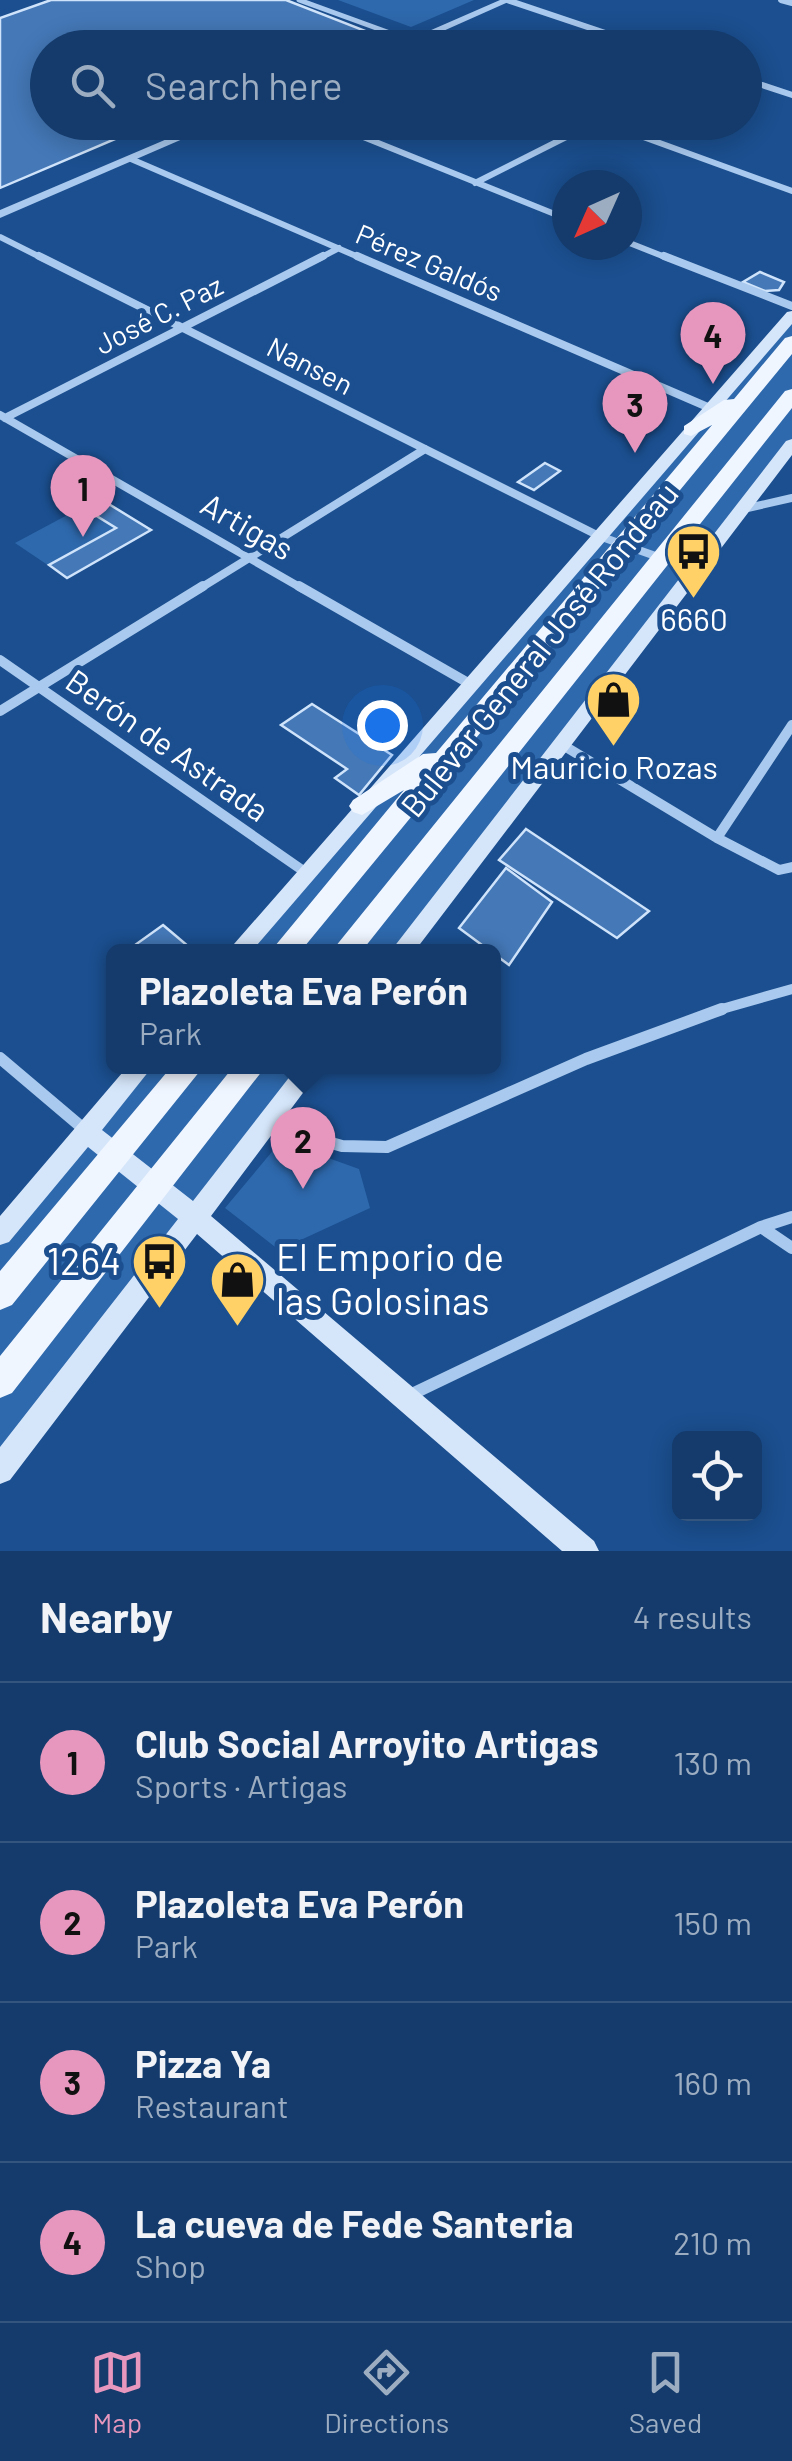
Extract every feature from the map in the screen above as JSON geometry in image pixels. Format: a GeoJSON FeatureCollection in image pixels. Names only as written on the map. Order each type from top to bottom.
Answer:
{"type":"FeatureCollection","features":[{"type":"Feature","properties":{"kind":"main road","name":"Bulevar General José Rondeau"},"geometry":{"type":"LineString","coordinates":[[245,944],[792,315]]}},
{"type":"Feature","properties":{"kind":"main road","name":"Bulevar General José Rondeau"},"geometry":{"type":"LineString","coordinates":[[291,944],[792,342]]}},
{"type":"Feature","properties":{"kind":"main road"},"geometry":{"type":"LineString","coordinates":[[691,430],[752,390]]}},
{"type":"Feature","properties":{"kind":"main road","name":"Bulevar General José Rondeau"},"geometry":{"type":"LineString","coordinates":[[350,944],[792,395]]}},
{"type":"Feature","properties":{"kind":"main road"},"geometry":{"type":"LineString","coordinates":[[407,944],[792,444]]}},
{"type":"Feature","properties":{"kind":"main road"},"geometry":{"type":"LineString","coordinates":[[362,806],[453,746]]}},
{"type":"Feature","properties":{"kind":"main road"},"geometry":{"type":"LineString","coordinates":[[0,1234],[135,1074]]}},
{"type":"Feature","properties":{"kind":"main road"},"geometry":{"type":"LineString","coordinates":[[0,1295],[183,1074]]}},
{"type":"Feature","properties":{"kind":"main road"},"geometry":{"type":"LineString","coordinates":[[0,1382],[246,1074]]}},
{"type":"Feature","properties":{"kind":"main road"},"geometry":{"type":"LineString","coordinates":[[0,1470],[306,1074]]}},
{"type":"Feature","properties":{"kind":"main road"},"geometry":{"type":"LineString","coordinates":[[86,1131],[408,1396],[584,1551]]}},
{"type":"Feature","properties":{"kind":"street"},"geometry":{"type":"LineString","coordinates":[[436,30],[507,0],[596,30]]}},
{"type":"Feature","properties":{"kind":"street"},"geometry":{"type":"LineString","coordinates":[[781,0],[792,3]]}},
{"type":"Feature","properties":{"kind":"street"},"geometry":{"type":"LineString","coordinates":[[762,85],[792,95]]}},
{"type":"Feature","properties":{"kind":"street"},"geometry":{"type":"LineString","coordinates":[[0,214],[175,140]]}},
{"type":"Feature","properties":{"kind":"street"},"geometry":{"type":"LineString","coordinates":[[370,140],[552,213]]}},
{"type":"Feature","properties":{"kind":"street"},"geometry":{"type":"LineString","coordinates":[[475,183],[562,140]]}},
{"type":"Feature","properties":{"kind":"street"},"geometry":{"type":"LineString","coordinates":[[650,140],[792,190]]}},
{"type":"Feature","properties":{"kind":"street","name":"Pérez Galdós"},"geometry":{"type":"LineString","coordinates":[[131,159],[710,408]]}},
{"type":"Feature","properties":{"kind":"street","name":"Nansen"},"geometry":{"type":"LineString","coordinates":[[0,237],[599,536],[695,570]]}},
{"type":"Feature","properties":{"kind":"street","name":"José C. Paz"},"geometry":{"type":"LineString","coordinates":[[2,418],[339,248]]}},
{"type":"Feature","properties":{"kind":"street"},"geometry":{"type":"LineString","coordinates":[[642,248],[792,306]]}},
{"type":"Feature","properties":{"kind":"street","name":"Artigas"},"geometry":{"type":"LineString","coordinates":[[2,418],[470,684]]}},
{"type":"Feature","properties":{"kind":"street"},"geometry":{"type":"LineString","coordinates":[[0,711],[424,449]]}},
{"type":"Feature","properties":{"kind":"street"},"geometry":{"type":"LineString","coordinates":[[732,521],[745,507],[792,498]]}},
{"type":"Feature","properties":{"kind":"street","name":"Berón de Astrada"},"geometry":{"type":"LineString","coordinates":[[0,660],[305,872]]}},
{"type":"Feature","properties":{"kind":"street"},"geometry":{"type":"LineString","coordinates":[[718,838],[792,725]]}},
{"type":"Feature","properties":{"kind":"street"},"geometry":{"type":"LineString","coordinates":[[561,744],[718,838],[786,869]]}},
{"type":"Feature","properties":{"kind":"street"},"geometry":{"type":"LineString","coordinates":[[267,1125],[296,1129],[365,1152],[387,1147],[623,1042],[696,1015],[792,989]]}},
{"type":"Feature","properties":{"kind":"street"},"geometry":{"type":"LineString","coordinates":[[0,1058],[86,1131]]}},
{"type":"Feature","properties":{"kind":"street"},"geometry":{"type":"LineString","coordinates":[[408,1396],[761,1227],[792,1217]]}},
{"type":"Feature","properties":{"kind":"street"},"geometry":{"type":"LineString","coordinates":[[761,1227],[792,1248]]}},
{"type":"Feature","properties":{"kind":"lane"},"geometry":{"type":"LineString","coordinates":[[299,0],[384,30]]}},
{"type":"Feature","properties":{"kind":"shaded area"},"geometry":{"type":"Polygon","coordinates":[[[338,0],[474,0],[411,27],[338,0]]]}},
{"type":"Feature","properties":{"kind":"shaded area"},"geometry":{"type":"Polygon","coordinates":[[[792,315],[792,444],[406,944],[245,944],[792,315]]]}},
{"type":"Feature","properties":{"kind":"shaded area"},"geometry":{"type":"Polygon","coordinates":[[[99,498],[151,530],[67,578],[15,543],[99,498]]]}},
{"type":"Feature","properties":{"kind":"shaded area"},"geometry":{"type":"Polygon","coordinates":[[[136,1074],[307,1074],[0,1470],[0,1234],[136,1074]]]}},
{"type":"Feature","properties":{"kind":"shaded area"},"geometry":{"type":"Polygon","coordinates":[[[281,1141],[359,1169],[370,1208],[279,1250],[225,1208],[281,1141]]]}},
{"type":"Feature","properties":{"kind":"building"},"geometry":{"type":"Polygon","coordinates":[[[51,0],[286,0],[363,30],[30,30],[30,140],[113,140],[0,188],[0,18],[51,0]]]}},
{"type":"Feature","properties":{"kind":"building"},"geometry":{"type":"Polygon","coordinates":[[[760,272],[784,282],[779,290],[765,291],[743,282],[760,272]]]}},
{"type":"Feature","properties":{"kind":"building"},"geometry":{"type":"Polygon","coordinates":[[[545,463],[560,471],[534,490],[518,482],[545,463]]]}},
{"type":"Feature","properties":{"kind":"building"},"geometry":{"type":"Polygon","coordinates":[[[99,498],[151,530],[67,578],[49,565],[116,528],[82,507],[99,498]]]}},
{"type":"Feature","properties":{"kind":"building"},"geometry":{"type":"Polygon","coordinates":[[[312,704],[392,755],[359,795],[335,778],[347,769],[281,725],[312,704]]]}},
{"type":"Feature","properties":{"kind":"building"},"geometry":{"type":"Polygon","coordinates":[[[526,829],[649,911],[617,938],[499,860],[526,829]]]}},
{"type":"Feature","properties":{"kind":"building"},"geometry":{"type":"Polygon","coordinates":[[[506,868],[552,902],[509,965],[501,959],[501,944],[481,944],[459,928],[506,868]]]}},
{"type":"Feature","properties":{"kind":"building"},"geometry":{"type":"Polygon","coordinates":[[[163,925],[186,944],[136,944],[163,925]]]}},
{"type":"Feature","properties":{"kind":"place","name":"La cueva de Fede Santeria"},"geometry":{"type":"Point","coordinates":[713,384]}},
{"type":"Feature","properties":{"kind":"place","name":"Pizza Ya"},"geometry":{"type":"Point","coordinates":[635,453]}},
{"type":"Feature","properties":{"kind":"place","name":"Club Social Arroyito Artigas"},"geometry":{"type":"Point","coordinates":[83,537]}},
{"type":"Feature","properties":{"kind":"place","name":"6660"},"geometry":{"type":"Point","coordinates":[694,600]}},
{"type":"Feature","properties":{"kind":"place","name":"Mauricio Rozas"},"geometry":{"type":"Point","coordinates":[614,748]}},
{"type":"Feature","properties":{"kind":"place","name":"Plazoleta Eva Perón"},"geometry":{"type":"Point","coordinates":[303,1189]}},
{"type":"Feature","properties":{"kind":"place","name":"1264"},"geometry":{"type":"Point","coordinates":[160,1311]}},
{"type":"Feature","properties":{"kind":"place","name":"El Emporio de las Golosinas"},"geometry":{"type":"Point","coordinates":[237,1329]}}]}
